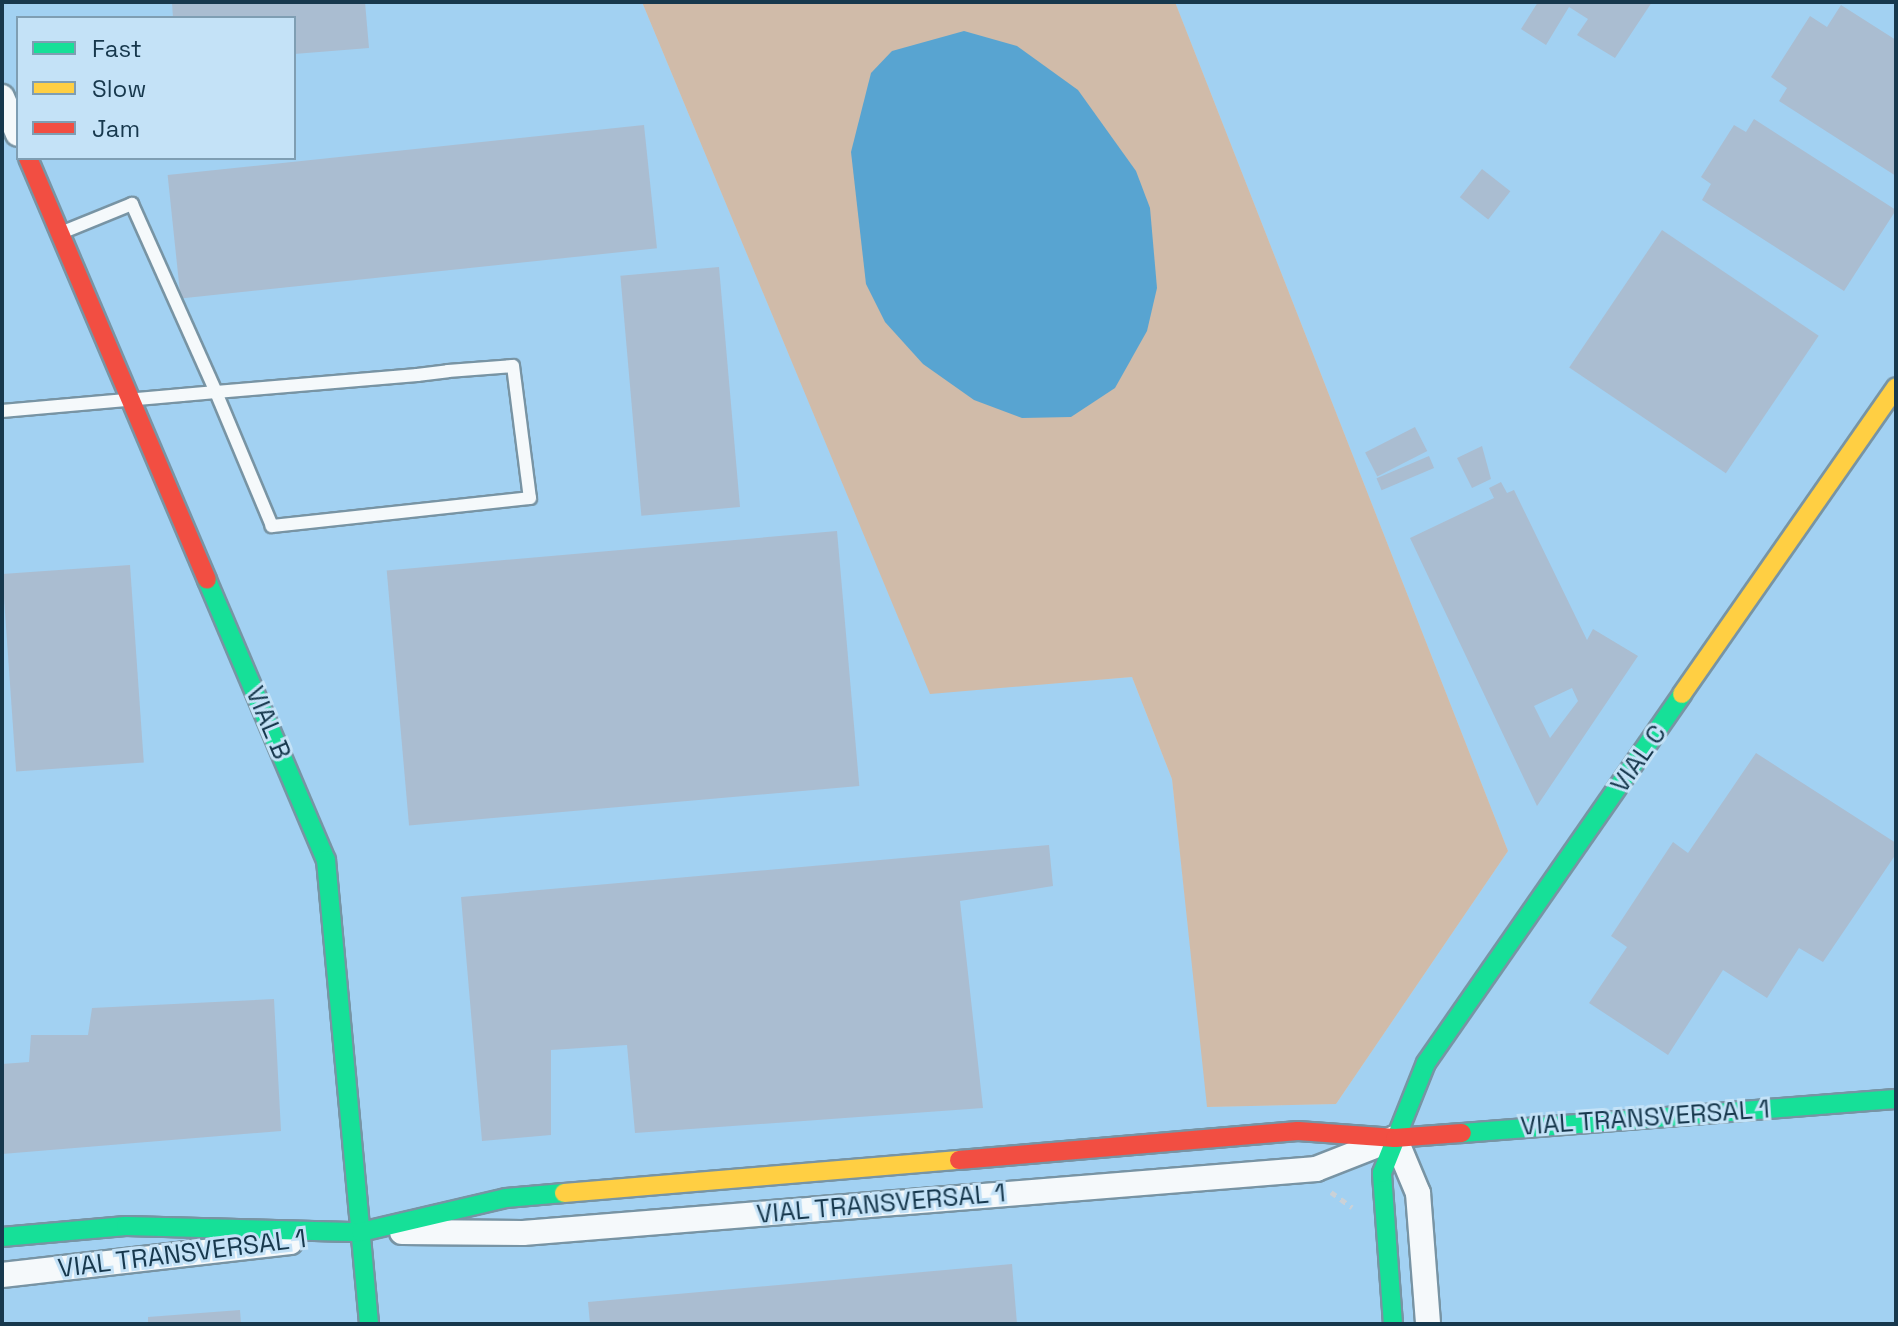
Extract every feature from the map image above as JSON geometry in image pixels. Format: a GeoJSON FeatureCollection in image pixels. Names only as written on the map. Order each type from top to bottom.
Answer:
{"type":"FeatureCollection","features":[{"type":"Feature","properties":{"kind":"street"},"geometry":{"type":"LineString","coordinates":[[2,97],[16,129]]}},
{"type":"Feature","properties":{"kind":"street","name":"VIAL B"},"geometry":{"type":"LineString","coordinates":[[29,160],[326,860],[369,1324]]}},
{"type":"Feature","properties":{"kind":"street","name":"VIAL C"},"geometry":{"type":"LineString","coordinates":[[1393,1324],[1382,1173],[1426,1063],[1896,387]]}},
{"type":"Feature","properties":{"kind":"street","name":"VIAL TRANSVERSAL 1"},"geometry":{"type":"LineString","coordinates":[[2,1275],[361,1232],[506,1198],[1276,1132],[1395,1138],[1896,1099]]}},
{"type":"Feature","properties":{"kind":"street"},"geometry":{"type":"LineString","coordinates":[[1395,1138],[1418,1193],[1428,1324]]}},
{"type":"Feature","properties":{"kind":"street","name":"VIAL TRANSVERSAL 1"},"geometry":{"type":"LineString","coordinates":[[2,1237],[126,1226],[523,1233],[1316,1169],[1395,1138]]}},
{"type":"Feature","properties":{"kind":"lane"},"geometry":{"type":"LineString","coordinates":[[2,411],[132,399],[216,392],[513,366],[530,498],[272,526],[216,392],[132,204],[60,233]]}},
{"type":"Feature","properties":{"kind":"shaded area"},"geometry":{"type":"Polygon","coordinates":[[[2,2],[642,2],[930,693],[1132,677],[1172,779],[1208,1107],[1336,1104],[1508,851],[1175,2],[1896,2],[1896,1324],[2,1324],[2,2]]]}},
{"type":"Feature","properties":{"kind":"shaded area"},"geometry":{"type":"Polygon","coordinates":[[[642,2],[1175,2],[1508,851],[1336,1104],[1207,1107],[1172,779],[1132,677],[930,694],[642,2]]]}},
{"type":"Feature","properties":{"kind":"shaded area"},"geometry":{"type":"Polygon","coordinates":[[[964,31],[1017,46],[1078,90],[1136,171],[1150,208],[1157,288],[1147,331],[1115,388],[1071,417],[1022,418],[974,400],[923,364],[885,322],[866,284],[851,152],[871,73],[892,51],[964,31]]]}},
{"type":"Feature","properties":{"kind":"building"},"geometry":{"type":"Polygon","coordinates":[[[172,2],[365,2],[369,48],[296,54],[296,16],[173,16],[172,2]]]}},
{"type":"Feature","properties":{"kind":"building"},"geometry":{"type":"Polygon","coordinates":[[[1538,2],[1652,2],[1615,58],[1577,35],[1588,19],[1569,7],[1546,45],[1521,29],[1538,2]]]}},
{"type":"Feature","properties":{"kind":"building"},"geometry":{"type":"Polygon","coordinates":[[[1841,5],[1896,40],[1896,176],[1779,101],[1787,88],[1771,77],[1810,16],[1827,27],[1841,5]]]}},
{"type":"Feature","properties":{"kind":"building"},"geometry":{"type":"Polygon","coordinates":[[[1754,119],[1896,210],[1844,291],[1702,200],[1711,184],[1701,177],[1734,125],[1746,132],[1754,119]]]}},
{"type":"Feature","properties":{"kind":"building"},"geometry":{"type":"Polygon","coordinates":[[[644,125],[657,248],[181,298],[168,175],[644,125]]]}},
{"type":"Feature","properties":{"kind":"building"},"geometry":{"type":"Polygon","coordinates":[[[1482,169],[1510,191],[1488,220],[1460,197],[1482,169]]]}},
{"type":"Feature","properties":{"kind":"building"},"geometry":{"type":"Polygon","coordinates":[[[1662,230],[1819,336],[1726,473],[1569,368],[1662,230]]]}},
{"type":"Feature","properties":{"kind":"building"},"geometry":{"type":"Polygon","coordinates":[[[719,267],[740,507],[641,516],[620,276],[719,267]]]}},
{"type":"Feature","properties":{"kind":"building"},"geometry":{"type":"Polygon","coordinates":[[[1415,427],[1427,451],[1377,476],[1365,452],[1415,427]]]}},
{"type":"Feature","properties":{"kind":"building"},"geometry":{"type":"Polygon","coordinates":[[[1482,446],[1491,479],[1472,488],[1457,458],[1482,446]]]}},
{"type":"Feature","properties":{"kind":"building"},"geometry":{"type":"Polygon","coordinates":[[[1429,456],[1434,468],[1382,490],[1377,478],[1429,456]]]}},
{"type":"Feature","properties":{"kind":"building"},"geometry":{"type":"Polygon","coordinates":[[[1501,482],[1507,493],[1514,490],[1587,640],[1593,629],[1638,656],[1537,806],[1410,538],[1494,498],[1489,488],[1501,482]],[[1572,688],[1534,706],[1550,738],[1578,701],[1572,688]]]}},
{"type":"Feature","properties":{"kind":"building"},"geometry":{"type":"Polygon","coordinates":[[[837,531],[859,786],[409,825],[387,570],[837,531]]]}},
{"type":"Feature","properties":{"kind":"building"},"geometry":{"type":"Polygon","coordinates":[[[130,565],[144,763],[16,771],[2,574],[130,565]]]}},
{"type":"Feature","properties":{"kind":"building"},"geometry":{"type":"Polygon","coordinates":[[[1756,753],[1896,843],[1896,854],[1823,962],[1799,948],[1767,998],[1723,970],[1668,1055],[1589,1003],[1627,947],[1611,936],[1673,842],[1688,853],[1756,753]]]}},
{"type":"Feature","properties":{"kind":"building"},"geometry":{"type":"Polygon","coordinates":[[[1049,845],[1053,886],[960,901],[983,1108],[635,1133],[627,1045],[551,1050],[551,1135],[482,1141],[461,897],[1049,845]]]}},
{"type":"Feature","properties":{"kind":"building"},"geometry":{"type":"Polygon","coordinates":[[[274,999],[281,1131],[2,1154],[2,1064],[29,1062],[31,1035],[88,1035],[92,1008],[274,999]]]}},
{"type":"Feature","properties":{"kind":"building"},"geometry":{"type":"Polygon","coordinates":[[[1012,1264],[1017,1324],[590,1324],[588,1302],[1012,1264]]]}},
{"type":"Feature","properties":{"kind":"building"},"geometry":{"type":"Polygon","coordinates":[[[240,1310],[241,1324],[148,1324],[148,1317],[240,1310]]]}},
{"type":"Feature","properties":{"kind":"traffic: fast"},"geometry":{"type":"LineString","coordinates":[[207,580],[326,860],[369,1324]]}},
{"type":"Feature","properties":{"kind":"traffic: fast"},"geometry":{"type":"LineString","coordinates":[[1393,1324],[1382,1173],[1426,1063],[1682,694]]}},
{"type":"Feature","properties":{"kind":"traffic: fast"},"geometry":{"type":"LineString","coordinates":[[1462,1133],[1896,1099]]}},
{"type":"Feature","properties":{"kind":"traffic: fast"},"geometry":{"type":"LineString","coordinates":[[2,1237],[126,1226],[361,1232],[506,1198],[564,1193]]}},
{"type":"Feature","properties":{"kind":"traffic: slow"},"geometry":{"type":"LineString","coordinates":[[1682,694],[1896,387]]}},
{"type":"Feature","properties":{"kind":"traffic: slow"},"geometry":{"type":"LineString","coordinates":[[564,1193],[959,1160]]}},
{"type":"Feature","properties":{"kind":"traffic: jam"},"geometry":{"type":"LineString","coordinates":[[29,160],[207,580]]}},
{"type":"Feature","properties":{"kind":"traffic: jam"},"geometry":{"type":"LineString","coordinates":[[959,1160],[1298,1131],[1395,1138],[1462,1133]]}}]}
